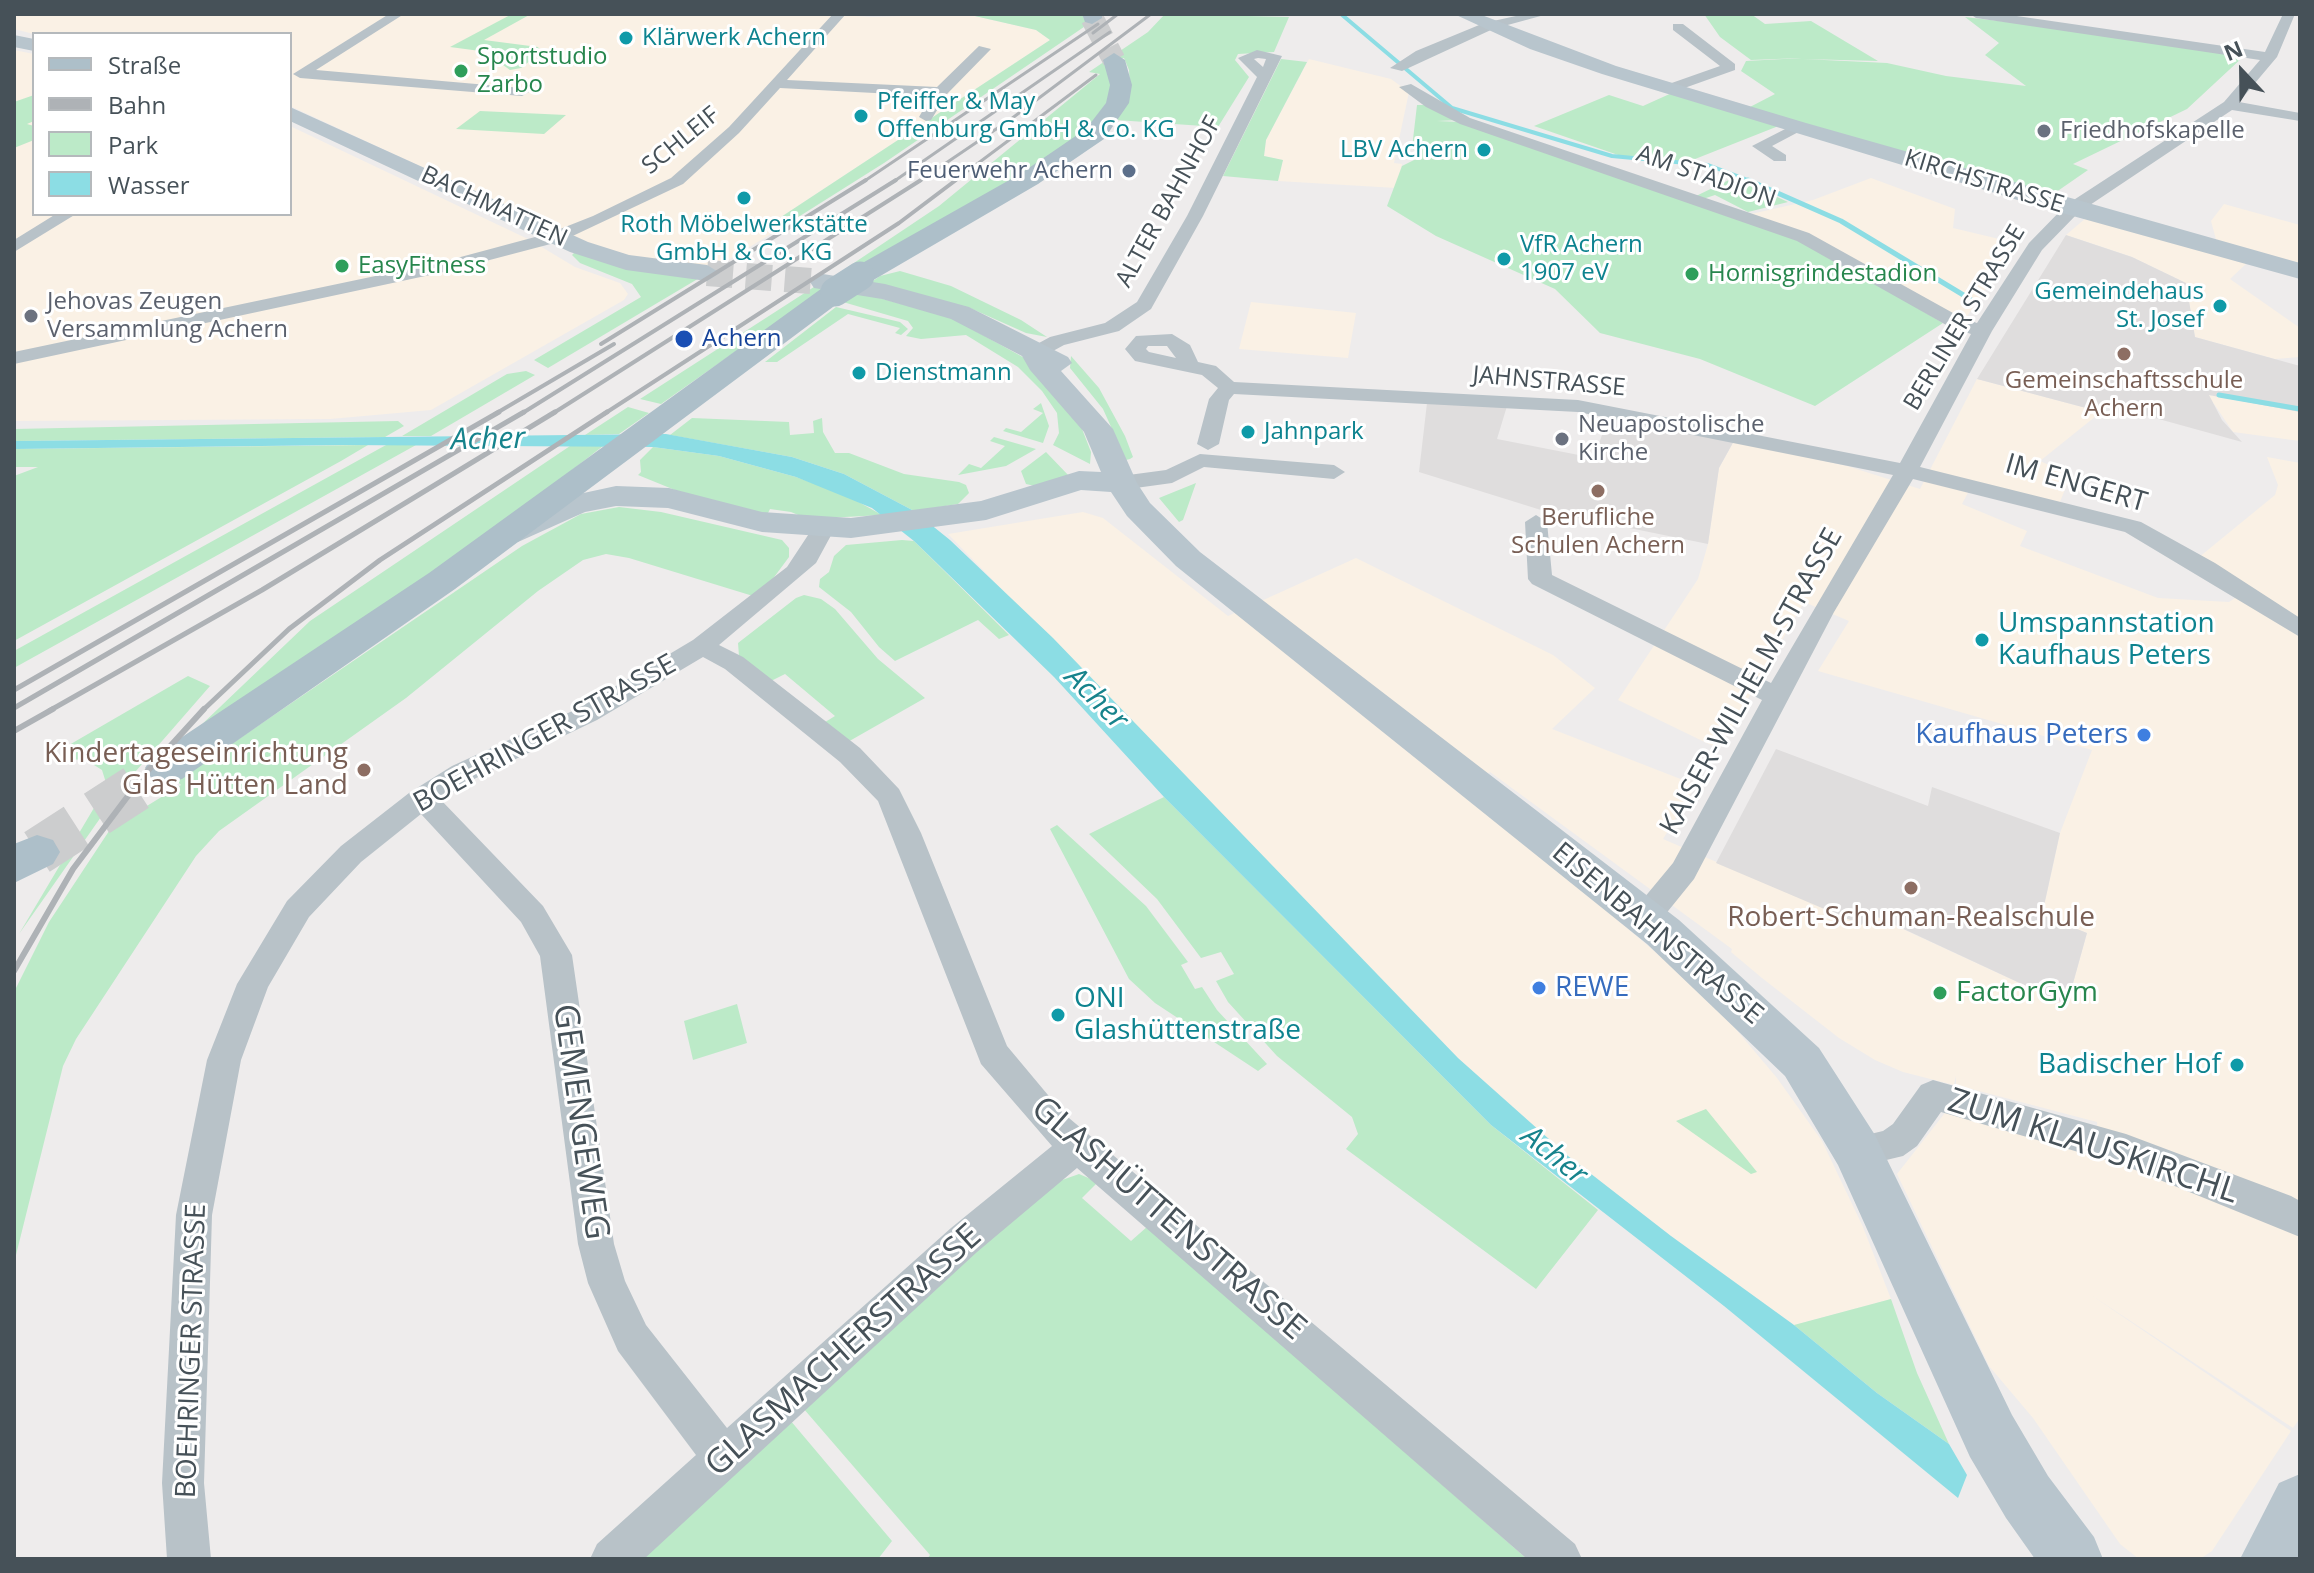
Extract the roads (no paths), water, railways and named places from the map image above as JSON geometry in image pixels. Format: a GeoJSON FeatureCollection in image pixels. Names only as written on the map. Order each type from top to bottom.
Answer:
{"type":"FeatureCollection","features":[{"type":"Feature","properties":{"kind":"main road"},"geometry":{"type":"LineString","coordinates":[[167,768],[395,614],[502,537],[839,283],[1029,179],[1095,134],[1117,103],[1121,85],[1114,60]]}},
{"type":"Feature","properties":{"kind":"street"},"geometry":{"type":"LineString","coordinates":[[296,76],[398,14]]}},
{"type":"Feature","properties":{"kind":"street","name":"SCHLEIF"},"geometry":{"type":"LineString","coordinates":[[14,358],[444,267],[556,237],[677,181],[779,84],[840,14]]}},
{"type":"Feature","properties":{"kind":"street","name":"KIRCHSTRASSE"},"geometry":{"type":"LineString","coordinates":[[1463,14],[1551,50],[1798,128],[2072,209],[2300,271]]}},
{"type":"Feature","properties":{"kind":"street"},"geometry":{"type":"LineString","coordinates":[[1401,66],[1489,26],[1542,14]]}},
{"type":"Feature","properties":{"kind":"street"},"geometry":{"type":"LineString","coordinates":[[1976,14],[2270,57]]}},
{"type":"Feature","properties":{"kind":"street","name":"BERLINER STRASSE"},"geometry":{"type":"LineString","coordinates":[[1907,471],[1982,331],[2042,237],[2072,209],[2229,105],[2270,57],[2289,14]]}},
{"type":"Feature","properties":{"kind":"street"},"geometry":{"type":"LineString","coordinates":[[1701,26],[1740,62]]}},
{"type":"Feature","properties":{"kind":"street"},"geometry":{"type":"LineString","coordinates":[[1671,88],[1730,67],[1678,27]]}},
{"type":"Feature","properties":{"kind":"street"},"geometry":{"type":"LineString","coordinates":[[926,117],[941,92],[984,49]]}},
{"type":"Feature","properties":{"kind":"street"},"geometry":{"type":"LineString","coordinates":[[296,76],[522,92]]}},
{"type":"Feature","properties":{"kind":"street","name":"ALTER BAHNHOF"},"geometry":{"type":"LineString","coordinates":[[1035,353],[1068,350],[1128,319],[1151,295],[1264,76]]}},
{"type":"Feature","properties":{"kind":"street"},"geometry":{"type":"LineString","coordinates":[[779,84],[941,92]]}},
{"type":"Feature","properties":{"kind":"street","name":"AM STADION"},"geometry":{"type":"LineString","coordinates":[[1406,87],[1465,121],[1803,237],[1955,322],[1982,331]]}},
{"type":"Feature","properties":{"kind":"street"},"geometry":{"type":"LineString","coordinates":[[2229,105],[2300,117]]}},
{"type":"Feature","properties":{"kind":"street","name":"BACHMATTEN"},"geometry":{"type":"LineString","coordinates":[[292,114],[556,237],[626,262],[707,273]]}},
{"type":"Feature","properties":{"kind":"street"},"geometry":{"type":"LineString","coordinates":[[1780,158],[1760,146],[1798,128]]}},
{"type":"Feature","properties":{"kind":"street"},"geometry":{"type":"LineString","coordinates":[[14,247],[65,216]]}},
{"type":"Feature","properties":{"kind":"street","name":"EISENBAHNSTRASSE"},"geometry":{"type":"LineString","coordinates":[[839,283],[960,313],[989,325],[1035,353],[1050,356],[1084,391],[1100,414],[1098,429],[1121,483],[1138,509],[1188,559],[1645,918],[1754,1014],[1802,1062],[1857,1151],[1991,1436],[2027,1497],[2072,1559]]}},
{"type":"Feature","properties":{"kind":"street","name":"JAHNSTRASSE"},"geometry":{"type":"LineString","coordinates":[[1189,365],[1209,370],[1229,388],[1578,406],[1907,471]]}},
{"type":"Feature","properties":{"kind":"street"},"geometry":{"type":"LineString","coordinates":[[1208,444],[1219,399],[1229,388]]}},
{"type":"Feature","properties":{"kind":"street"},"geometry":{"type":"LineString","coordinates":[[630,495],[633,441]]}},
{"type":"Feature","properties":{"kind":"street"},"geometry":{"type":"LineString","coordinates":[[633,441],[669,498]]}},
{"type":"Feature","properties":{"kind":"street"},"geometry":{"type":"LineString","coordinates":[[502,537],[585,501],[630,495],[669,498],[762,522],[838,528],[945,517],[1020,500],[1050,501],[1088,496],[1121,483],[1172,476],[1200,460],[1334,472]]}},
{"type":"Feature","properties":{"kind":"street","name":"IM ENGERT"},"geometry":{"type":"LineString","coordinates":[[1907,471],[2133,527],[2207,568],[2300,629]]}},
{"type":"Feature","properties":{"kind":"street","name":"KAISER-WILHELM-STRASSE"},"geometry":{"type":"LineString","coordinates":[[1645,918],[1684,871],[1779,698],[1822,612],[1907,471]]}},
{"type":"Feature","properties":{"kind":"street"},"geometry":{"type":"LineString","coordinates":[[1536,522],[1540,579],[1779,698]]}},
{"type":"Feature","properties":{"kind":"street","name":"BOEHRINGER STRASSE"},"geometry":{"type":"LineString","coordinates":[[189,1559],[183,1483],[194,1215],[224,1060],[253,984],[298,909],[351,854],[419,800],[462,773],[588,714],[702,646],[795,572],[838,528]]}},
{"type":"Feature","properties":{"kind":"street","name":"GLASHÜTTENSTRASSE"},"geometry":{"type":"LineString","coordinates":[[702,646],[734,663],[850,755],[889,796],[907,833],[993,1054],[1051,1124],[1560,1559]]}},
{"type":"Feature","properties":{"kind":"street","name":"GEMENGEWEG"},"geometry":{"type":"LineString","coordinates":[[419,800],[433,808],[532,914],[556,955],[596,1244],[607,1283],[632,1338],[725,1459]]}},
{"type":"Feature","properties":{"kind":"street","name":"ZUM KLAUSKIRCHL"},"geometry":{"type":"LineString","coordinates":[[1857,1151],[1891,1145],[1905,1135],[1933,1095],[2126,1150],[2278,1208],[2300,1220]]}},
{"type":"Feature","properties":{"kind":"street","name":"GLASMACHERSTRASSE"},"geometry":{"type":"LineString","coordinates":[[612,1559],[964,1240],[1078,1146]]}},
{"type":"Feature","properties":{"kind":"street"},"geometry":{"type":"LineString","coordinates":[[2271,1559],[2300,1504]]}},
{"type":"Feature","properties":{"kind":"water","name":"Acher"},"geometry":{"type":"Polygon","coordinates":[[[666,434],[792,457],[844,474],[914,511],[950,540],[1053,638],[1458,1058],[1568,1156],[1794,1325],[1877,1393],[1949,1444],[1967,1475],[1958,1498],[1724,1306],[1491,1125],[1164,797],[1054,677],[914,541],[872,508],[796,477],[719,456],[653,447],[343,445],[14,449],[14,441],[666,434]]]}},
{"type":"Feature","properties":{"kind":"waterway"},"geometry":{"type":"LineString","coordinates":[[1341,14],[1452,108],[1612,156],[1708,165],[1750,181]]}},
{"type":"Feature","properties":{"kind":"waterway"},"geometry":{"type":"LineString","coordinates":[[1750,181],[1841,221],[1970,299]]}},
{"type":"Feature","properties":{"kind":"waterway"},"geometry":{"type":"LineString","coordinates":[[2219,395],[2300,409]]}},
{"type":"Feature","properties":{"kind":"tunnel"},"geometry":{"type":"LineString","coordinates":[[1092,18],[1114,60]]}},
{"type":"Feature","properties":{"kind":"tunnel"},"geometry":{"type":"LineString","coordinates":[[707,273],[823,282]]}},
{"type":"Feature","properties":{"kind":"tunnel"},"geometry":{"type":"LineString","coordinates":[[37,852],[167,768]]}},
{"type":"Feature","properties":{"kind":"railway"},"geometry":{"type":"LineString","coordinates":[[1093,33],[1118,14]]}},
{"type":"Feature","properties":{"kind":"railway"},"geometry":{"type":"LineString","coordinates":[[920,180],[1011,119],[1151,14]]}},
{"type":"Feature","properties":{"kind":"railway"},"geometry":{"type":"LineString","coordinates":[[866,180],[1098,24]]}},
{"type":"Feature","properties":{"kind":"railway"},"geometry":{"type":"LineString","coordinates":[[895,181],[1110,32]]}},
{"type":"Feature","properties":{"kind":"railway"},"geometry":{"type":"LineString","coordinates":[[953,182],[1096,75]]}},
{"type":"Feature","properties":{"kind":"railway"},"geometry":{"type":"LineString","coordinates":[[601,344],[866,180]]}},
{"type":"Feature","properties":{"kind":"railway"},"geometry":{"type":"LineString","coordinates":[[552,414],[920,180]]}},
{"type":"Feature","properties":{"kind":"railway"},"geometry":{"type":"LineString","coordinates":[[604,414],[899,223],[956,180]]}},
{"type":"Feature","properties":{"kind":"railway"},"geometry":{"type":"LineString","coordinates":[[521,414],[895,181]]}},
{"type":"Feature","properties":{"kind":"railway"},"geometry":{"type":"LineString","coordinates":[[495,414],[614,344]]}},
{"type":"Feature","properties":{"kind":"railway"},"geometry":{"type":"LineString","coordinates":[[14,690],[499,412]]}},
{"type":"Feature","properties":{"kind":"railway"},"geometry":{"type":"LineString","coordinates":[[14,708],[524,412]]}},
{"type":"Feature","properties":{"kind":"railway"},"geometry":{"type":"LineString","coordinates":[[49,711],[262,590],[555,412]]}},
{"type":"Feature","properties":{"kind":"railway"},"geometry":{"type":"LineString","coordinates":[[203,710],[289,629],[380,560],[607,412]]}},
{"type":"Feature","properties":{"kind":"railway"},"geometry":{"type":"LineString","coordinates":[[14,731],[53,709]]}},
{"type":"Feature","properties":{"kind":"railway"},"geometry":{"type":"LineString","coordinates":[[14,971],[73,869],[143,776],[203,710]]}},
{"type":"Feature","properties":{"kind":"place","name":"Klärwerk Achern"},"geometry":{"type":"Point","coordinates":[626,38]}},
{"type":"Feature","properties":{"kind":"place","name":"Sportstudio Zarbo"},"geometry":{"type":"Point","coordinates":[461,71]}},
{"type":"Feature","properties":{"kind":"place","name":"Pfeiffer & May Offenburg GmbH & Co. KG"},"geometry":{"type":"Point","coordinates":[861,116]}},
{"type":"Feature","properties":{"kind":"place","name":"Friedhofskapelle"},"geometry":{"type":"Point","coordinates":[2044,131]}},
{"type":"Feature","properties":{"kind":"place","name":"LBV Achern"},"geometry":{"type":"Point","coordinates":[1484,150]}},
{"type":"Feature","properties":{"kind":"place","name":"Feuerwehr Achern"},"geometry":{"type":"Point","coordinates":[1129,171]}},
{"type":"Feature","properties":{"kind":"place","name":"Roth Möbelwerkstätte GmbH & Co. KG"},"geometry":{"type":"Point","coordinates":[744,198]}},
{"type":"Feature","properties":{"kind":"place","name":"VfR Achern 1907 eV"},"geometry":{"type":"Point","coordinates":[1504,259]}},
{"type":"Feature","properties":{"kind":"place","name":"EasyFitness"},"geometry":{"type":"Point","coordinates":[342,266]}},
{"type":"Feature","properties":{"kind":"place","name":"Hornisgrindestadion"},"geometry":{"type":"Point","coordinates":[1692,274]}},
{"type":"Feature","properties":{"kind":"place","name":"Gemeindehaus St. Josef"},"geometry":{"type":"Point","coordinates":[2220,306]}},
{"type":"Feature","properties":{"kind":"place","name":"Jehovas Zeugen Versammlung Achern"},"geometry":{"type":"Point","coordinates":[31,316]}},
{"type":"Feature","properties":{"kind":"place","name":"Achern"},"geometry":{"type":"Point","coordinates":[684,339]}},
{"type":"Feature","properties":{"kind":"place","name":"Gemeinschaftsschule Achern"},"geometry":{"type":"Point","coordinates":[2124,354]}},
{"type":"Feature","properties":{"kind":"place","name":"Dienstmann"},"geometry":{"type":"Point","coordinates":[859,373]}},
{"type":"Feature","properties":{"kind":"place","name":"Jahnpark"},"geometry":{"type":"Point","coordinates":[1248,432]}},
{"type":"Feature","properties":{"kind":"place","name":"Neuapostolische Kirche"},"geometry":{"type":"Point","coordinates":[1562,439]}},
{"type":"Feature","properties":{"kind":"place","name":"Berufliche Schulen Achern"},"geometry":{"type":"Point","coordinates":[1598,491]}},
{"type":"Feature","properties":{"kind":"place","name":"Umspannstation Kaufhaus Peters"},"geometry":{"type":"Point","coordinates":[1982,640]}},
{"type":"Feature","properties":{"kind":"place","name":"Kaufhaus Peters"},"geometry":{"type":"Point","coordinates":[2144,735]}},
{"type":"Feature","properties":{"kind":"place","name":"Kindertageseinrichtung Glas Hütten Land"},"geometry":{"type":"Point","coordinates":[364,770]}},
{"type":"Feature","properties":{"kind":"place","name":"Robert-Schuman-Realschule"},"geometry":{"type":"Point","coordinates":[1911,888]}},
{"type":"Feature","properties":{"kind":"place","name":"REWE"},"geometry":{"type":"Point","coordinates":[1539,988]}},
{"type":"Feature","properties":{"kind":"place","name":"FactorGym"},"geometry":{"type":"Point","coordinates":[1940,993]}},
{"type":"Feature","properties":{"kind":"place","name":"ONI Glashüttenstraße"},"geometry":{"type":"Point","coordinates":[1058,1015]}},
{"type":"Feature","properties":{"kind":"place","name":"Badischer Hof"},"geometry":{"type":"Point","coordinates":[2237,1065]}}]}
